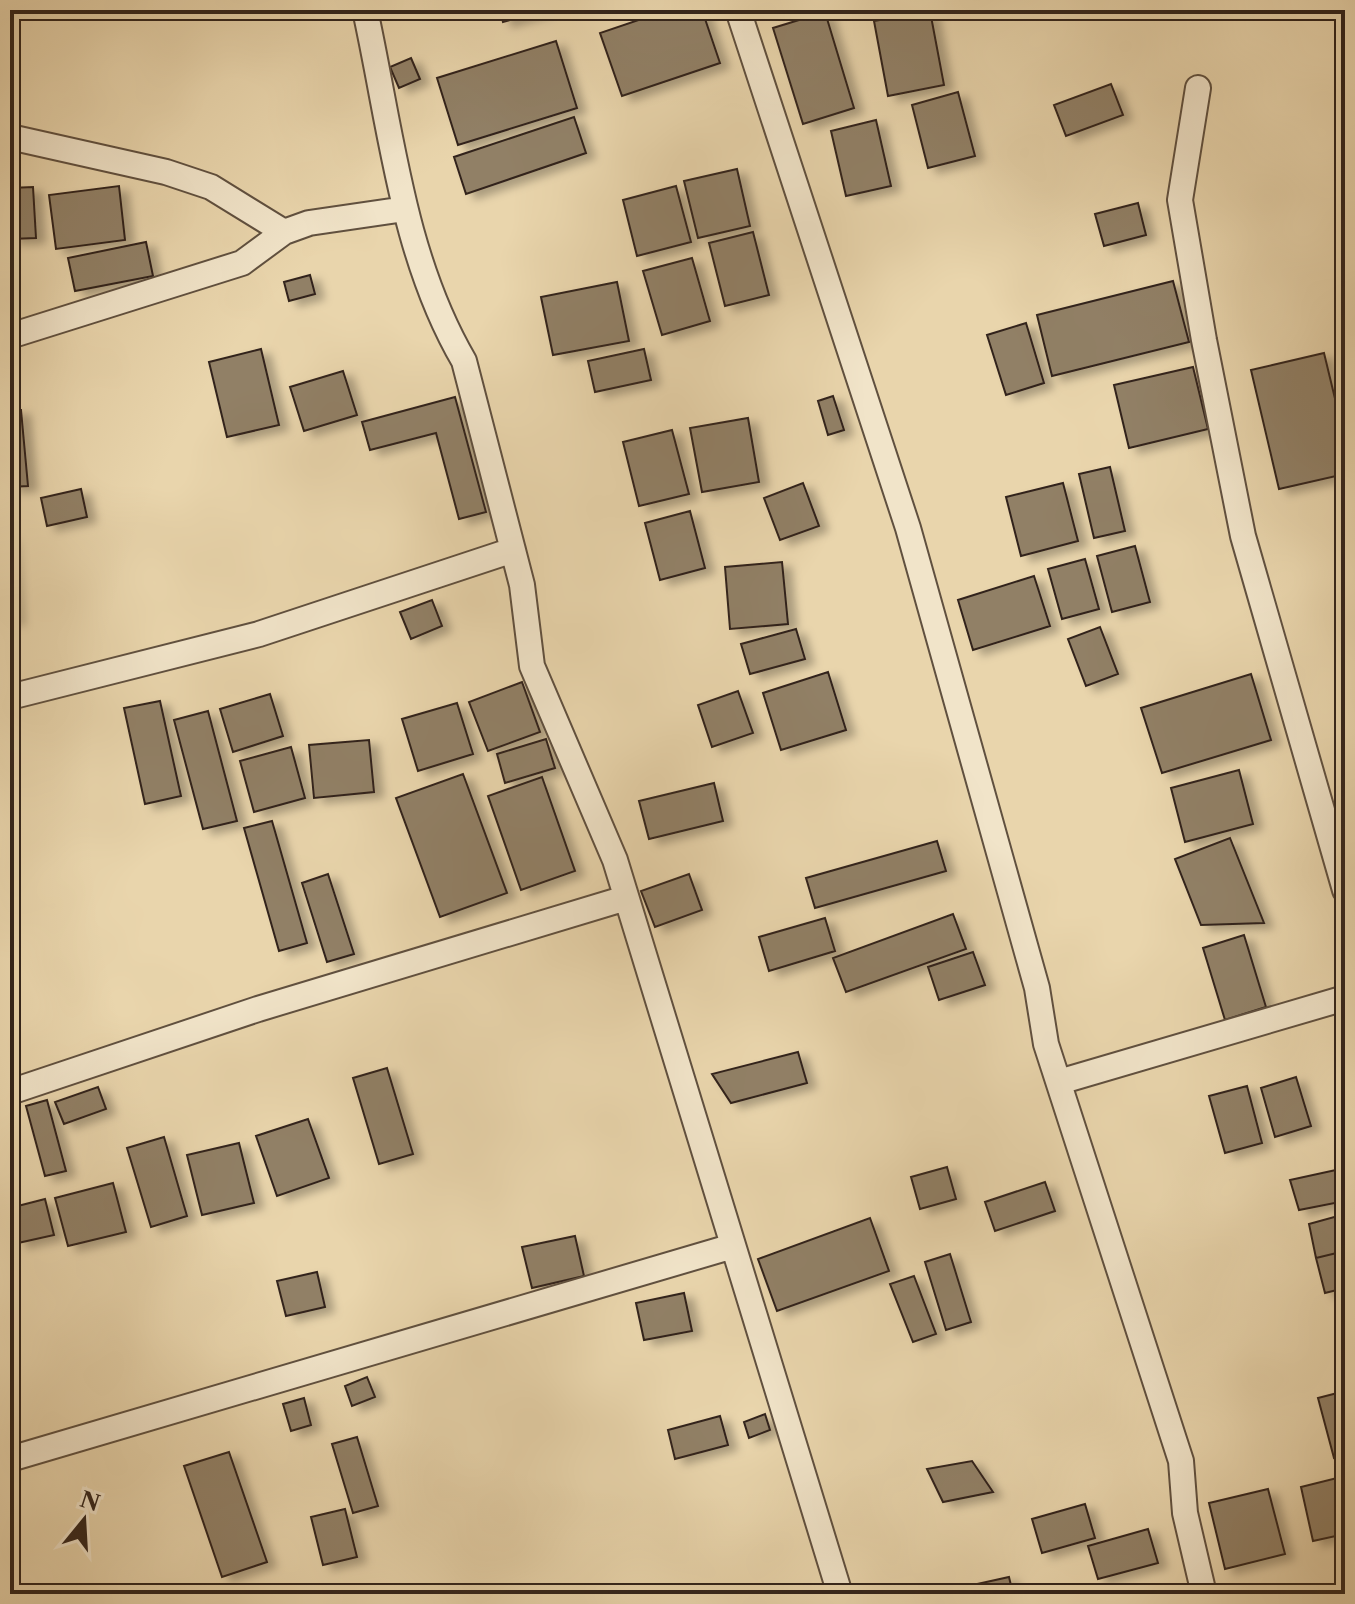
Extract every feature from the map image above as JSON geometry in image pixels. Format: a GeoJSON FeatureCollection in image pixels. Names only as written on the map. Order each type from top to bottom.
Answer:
{"type":"FeatureCollection","features":[{"type":"Feature","properties":{"kind":"street"},"geometry":{"type":"LineString","coordinates":[[365,10],[405,209],[448,333],[464,361],[522,585],[532,666],[615,860],[840,1594]]}},
{"type":"Feature","properties":{"kind":"street"},"geometry":{"type":"LineString","coordinates":[[738,10],[908,528],[1037,988],[1046,1044],[1181,1461],[1185,1513],[1204,1594]]}},
{"type":"Feature","properties":{"kind":"street"},"geometry":{"type":"LineString","coordinates":[[1198,88],[1180,200],[1204,340],[1243,536],[1345,890]]}},
{"type":"Feature","properties":{"kind":"street"},"geometry":{"type":"LineString","coordinates":[[10,137],[166,172],[211,187],[284,232]]}},
{"type":"Feature","properties":{"kind":"street"},"geometry":{"type":"LineString","coordinates":[[10,336],[242,263],[284,232],[309,223],[405,209]]}},
{"type":"Feature","properties":{"kind":"street"},"geometry":{"type":"LineString","coordinates":[[10,697],[259,634],[513,550]]}},
{"type":"Feature","properties":{"kind":"street"},"geometry":{"type":"LineString","coordinates":[[10,1092],[258,1009],[626,898]]}},
{"type":"Feature","properties":{"kind":"street"},"geometry":{"type":"LineString","coordinates":[[1059,1082],[1345,998]]}},
{"type":"Feature","properties":{"kind":"street"},"geometry":{"type":"LineString","coordinates":[[10,1459],[733,1246]]}},
{"type":"Feature","properties":{"kind":"building"},"geometry":{"type":"Polygon","coordinates":[[[500,10],[545,10],[503,22],[500,10]]]}},
{"type":"Feature","properties":{"kind":"building"},"geometry":{"type":"Polygon","coordinates":[[[668,10],[702,10],[720,63],[622,96],[600,33],[668,10]]]}},
{"type":"Feature","properties":{"kind":"building"},"geometry":{"type":"Polygon","coordinates":[[[930,11],[944,85],[888,96],[874,21],[930,11]]]}},
{"type":"Feature","properties":{"kind":"building"},"geometry":{"type":"Polygon","coordinates":[[[825,12],[854,108],[803,124],[773,28],[825,12]]]}},
{"type":"Feature","properties":{"kind":"building"},"geometry":{"type":"Polygon","coordinates":[[[556,41],[577,108],[458,145],[437,78],[556,41]]]}},
{"type":"Feature","properties":{"kind":"building"},"geometry":{"type":"Polygon","coordinates":[[[411,58],[420,79],[399,88],[390,67],[411,58]]]}},
{"type":"Feature","properties":{"kind":"building"},"geometry":{"type":"Polygon","coordinates":[[[1111,84],[1123,115],[1066,136],[1054,105],[1111,84]]]}},
{"type":"Feature","properties":{"kind":"building"},"geometry":{"type":"Polygon","coordinates":[[[958,92],[975,156],[928,168],[912,105],[958,92]]]}},
{"type":"Feature","properties":{"kind":"building"},"geometry":{"type":"Polygon","coordinates":[[[574,117],[586,153],[466,194],[454,157],[574,117]]]}},
{"type":"Feature","properties":{"kind":"building"},"geometry":{"type":"Polygon","coordinates":[[[876,120],[891,186],[846,196],[831,131],[876,120]]]}},
{"type":"Feature","properties":{"kind":"building"},"geometry":{"type":"Polygon","coordinates":[[[737,169],[750,226],[698,238],[684,181],[737,169]]]}},
{"type":"Feature","properties":{"kind":"building"},"geometry":{"type":"Polygon","coordinates":[[[119,186],[125,240],[56,249],[49,195],[119,186]]]}},
{"type":"Feature","properties":{"kind":"building"},"geometry":{"type":"Polygon","coordinates":[[[676,186],[691,242],[637,256],[623,200],[676,186]]]}},
{"type":"Feature","properties":{"kind":"building"},"geometry":{"type":"Polygon","coordinates":[[[33,187],[36,238],[10,239],[10,188],[33,187]]]}},
{"type":"Feature","properties":{"kind":"building"},"geometry":{"type":"Polygon","coordinates":[[[1138,203],[1146,235],[1104,246],[1095,214],[1138,203]]]}},
{"type":"Feature","properties":{"kind":"building"},"geometry":{"type":"Polygon","coordinates":[[[753,232],[769,295],[725,306],[709,243],[753,232]]]}},
{"type":"Feature","properties":{"kind":"building"},"geometry":{"type":"Polygon","coordinates":[[[146,242],[153,276],[75,291],[68,258],[146,242]]]}},
{"type":"Feature","properties":{"kind":"building"},"geometry":{"type":"Polygon","coordinates":[[[692,258],[710,321],[662,335],[643,271],[692,258]]]}},
{"type":"Feature","properties":{"kind":"building"},"geometry":{"type":"Polygon","coordinates":[[[310,275],[315,294],[289,301],[284,282],[310,275]]]}},
{"type":"Feature","properties":{"kind":"building"},"geometry":{"type":"Polygon","coordinates":[[[1173,281],[1189,342],[1052,376],[1037,315],[1173,281]]]}},
{"type":"Feature","properties":{"kind":"building"},"geometry":{"type":"Polygon","coordinates":[[[617,282],[629,341],[553,355],[541,297],[617,282]]]}},
{"type":"Feature","properties":{"kind":"building"},"geometry":{"type":"Polygon","coordinates":[[[1026,323],[1044,383],[1006,395],[987,335],[1026,323]]]}},
{"type":"Feature","properties":{"kind":"building"},"geometry":{"type":"Polygon","coordinates":[[[261,349],[279,425],[227,437],[209,362],[261,349]]]}},
{"type":"Feature","properties":{"kind":"building"},"geometry":{"type":"Polygon","coordinates":[[[644,349],[651,380],[595,392],[588,361],[644,349]]]}},
{"type":"Feature","properties":{"kind":"building"},"geometry":{"type":"Polygon","coordinates":[[[1324,353],[1345,440],[1345,474],[1279,489],[1251,370],[1324,353]]]}},
{"type":"Feature","properties":{"kind":"building"},"geometry":{"type":"Polygon","coordinates":[[[1193,367],[1208,429],[1129,448],[1114,385],[1193,367]]]}},
{"type":"Feature","properties":{"kind":"building"},"geometry":{"type":"Polygon","coordinates":[[[343,371],[357,415],[304,431],[290,387],[343,371]]]}},
{"type":"Feature","properties":{"kind":"building"},"geometry":{"type":"Polygon","coordinates":[[[833,396],[844,430],[828,435],[818,401],[833,396]]]}},
{"type":"Feature","properties":{"kind":"building"},"geometry":{"type":"Polygon","coordinates":[[[455,397],[486,512],[459,519],[436,433],[370,450],[362,422],[455,397]]]}},
{"type":"Feature","properties":{"kind":"building"},"geometry":{"type":"Polygon","coordinates":[[[10,410],[21,410],[28,486],[10,487],[10,410]]]}},
{"type":"Feature","properties":{"kind":"building"},"geometry":{"type":"Polygon","coordinates":[[[748,418],[759,482],[702,492],[690,428],[748,418]]]}},
{"type":"Feature","properties":{"kind":"building"},"geometry":{"type":"Polygon","coordinates":[[[672,430],[689,494],[639,506],[623,442],[672,430]]]}},
{"type":"Feature","properties":{"kind":"building"},"geometry":{"type":"Polygon","coordinates":[[[1110,467],[1125,531],[1094,538],[1079,474],[1110,467]]]}},
{"type":"Feature","properties":{"kind":"building"},"geometry":{"type":"Polygon","coordinates":[[[803,483],[819,526],[780,540],[764,498],[803,483]]]}},
{"type":"Feature","properties":{"kind":"building"},"geometry":{"type":"Polygon","coordinates":[[[1063,483],[1078,541],[1021,556],[1006,497],[1063,483]]]}},
{"type":"Feature","properties":{"kind":"building"},"geometry":{"type":"Polygon","coordinates":[[[81,489],[87,517],[47,526],[41,498],[81,489]]]}},
{"type":"Feature","properties":{"kind":"building"},"geometry":{"type":"Polygon","coordinates":[[[690,511],[705,568],[660,580],[645,523],[690,511]]]}},
{"type":"Feature","properties":{"kind":"building"},"geometry":{"type":"Polygon","coordinates":[[[10,535],[15,620],[10,620],[10,535]]]}},
{"type":"Feature","properties":{"kind":"building"},"geometry":{"type":"Polygon","coordinates":[[[1135,546],[1150,602],[1112,612],[1097,556],[1135,546]]]}},
{"type":"Feature","properties":{"kind":"building"},"geometry":{"type":"Polygon","coordinates":[[[1085,559],[1099,609],[1062,619],[1048,569],[1085,559]]]}},
{"type":"Feature","properties":{"kind":"building"},"geometry":{"type":"Polygon","coordinates":[[[782,562],[788,624],[730,629],[725,567],[782,562]]]}},
{"type":"Feature","properties":{"kind":"building"},"geometry":{"type":"Polygon","coordinates":[[[1034,576],[1050,626],[973,650],[958,600],[1034,576]]]}},
{"type":"Feature","properties":{"kind":"building"},"geometry":{"type":"Polygon","coordinates":[[[432,600],[442,626],[411,639],[400,612],[432,600]]]}},
{"type":"Feature","properties":{"kind":"building"},"geometry":{"type":"Polygon","coordinates":[[[1100,627],[1118,674],[1086,686],[1068,639],[1100,627]]]}},
{"type":"Feature","properties":{"kind":"building"},"geometry":{"type":"Polygon","coordinates":[[[796,629],[805,659],[750,674],[741,644],[796,629]]]}},
{"type":"Feature","properties":{"kind":"building"},"geometry":{"type":"Polygon","coordinates":[[[828,672],[846,730],[781,750],[763,693],[828,672]]]}},
{"type":"Feature","properties":{"kind":"building"},"geometry":{"type":"Polygon","coordinates":[[[1251,674],[1271,740],[1162,773],[1141,708],[1251,674]]]}},
{"type":"Feature","properties":{"kind":"building"},"geometry":{"type":"Polygon","coordinates":[[[522,682],[540,732],[488,751],[469,702],[522,682]]]}},
{"type":"Feature","properties":{"kind":"building"},"geometry":{"type":"Polygon","coordinates":[[[738,691],[753,733],[712,747],[698,705],[738,691]]]}},
{"type":"Feature","properties":{"kind":"building"},"geometry":{"type":"Polygon","coordinates":[[[270,694],[283,736],[233,752],[220,709],[270,694]]]}},
{"type":"Feature","properties":{"kind":"building"},"geometry":{"type":"Polygon","coordinates":[[[160,701],[181,796],[145,804],[124,708],[160,701]]]}},
{"type":"Feature","properties":{"kind":"building"},"geometry":{"type":"Polygon","coordinates":[[[457,703],[473,754],[418,771],[402,719],[457,703]]]}},
{"type":"Feature","properties":{"kind":"building"},"geometry":{"type":"Polygon","coordinates":[[[208,711],[237,821],[203,829],[174,720],[208,711]]]}},
{"type":"Feature","properties":{"kind":"building"},"geometry":{"type":"Polygon","coordinates":[[[546,739],[555,768],[505,783],[497,754],[546,739]]]}},
{"type":"Feature","properties":{"kind":"building"},"geometry":{"type":"Polygon","coordinates":[[[369,740],[374,792],[314,798],[309,745],[369,740]]]}},
{"type":"Feature","properties":{"kind":"building"},"geometry":{"type":"Polygon","coordinates":[[[291,747],[305,798],[254,812],[240,761],[291,747]]]}},
{"type":"Feature","properties":{"kind":"building"},"geometry":{"type":"Polygon","coordinates":[[[1239,770],[1253,824],[1185,842],[1171,788],[1239,770]]]}},
{"type":"Feature","properties":{"kind":"building"},"geometry":{"type":"Polygon","coordinates":[[[463,774],[507,893],[440,917],[396,798],[463,774]]]}},
{"type":"Feature","properties":{"kind":"building"},"geometry":{"type":"Polygon","coordinates":[[[542,777],[575,871],[521,890],[488,796],[542,777]]]}},
{"type":"Feature","properties":{"kind":"building"},"geometry":{"type":"Polygon","coordinates":[[[714,783],[723,821],[649,839],[639,801],[714,783]]]}},
{"type":"Feature","properties":{"kind":"building"},"geometry":{"type":"Polygon","coordinates":[[[272,821],[307,943],[279,951],[244,828],[272,821]]]}},
{"type":"Feature","properties":{"kind":"building"},"geometry":{"type":"Polygon","coordinates":[[[1230,838],[1264,923],[1201,925],[1175,859],[1230,838]]]}},
{"type":"Feature","properties":{"kind":"building"},"geometry":{"type":"Polygon","coordinates":[[[937,841],[946,871],[815,908],[806,878],[937,841]]]}},
{"type":"Feature","properties":{"kind":"building"},"geometry":{"type":"Polygon","coordinates":[[[328,874],[354,954],[327,962],[302,883],[328,874]]]}},
{"type":"Feature","properties":{"kind":"building"},"geometry":{"type":"Polygon","coordinates":[[[689,874],[702,910],[655,927],[641,891],[689,874]]]}},
{"type":"Feature","properties":{"kind":"building"},"geometry":{"type":"Polygon","coordinates":[[[953,914],[966,949],[846,992],[833,958],[953,914]]]}},
{"type":"Feature","properties":{"kind":"building"},"geometry":{"type":"Polygon","coordinates":[[[825,918],[835,951],[769,971],[759,937],[825,918]]]}},
{"type":"Feature","properties":{"kind":"building"},"geometry":{"type":"Polygon","coordinates":[[[1244,935],[1266,1007],[1225,1020],[1203,948],[1244,935]]]}},
{"type":"Feature","properties":{"kind":"building"},"geometry":{"type":"Polygon","coordinates":[[[973,952],[985,985],[939,1000],[928,967],[973,952]]]}},
{"type":"Feature","properties":{"kind":"building"},"geometry":{"type":"Polygon","coordinates":[[[798,1052],[807,1083],[731,1103],[712,1074],[798,1052]]]}},
{"type":"Feature","properties":{"kind":"building"},"geometry":{"type":"Polygon","coordinates":[[[387,1068],[413,1154],[379,1164],[353,1078],[387,1068]]]}},
{"type":"Feature","properties":{"kind":"building"},"geometry":{"type":"Polygon","coordinates":[[[1296,1077],[1311,1126],[1275,1137],[1261,1088],[1296,1077]]]}},
{"type":"Feature","properties":{"kind":"building"},"geometry":{"type":"Polygon","coordinates":[[[1247,1086],[1262,1143],[1225,1153],[1209,1096],[1247,1086]]]}},
{"type":"Feature","properties":{"kind":"building"},"geometry":{"type":"Polygon","coordinates":[[[98,1087],[106,1109],[64,1124],[55,1102],[98,1087]]]}},
{"type":"Feature","properties":{"kind":"building"},"geometry":{"type":"Polygon","coordinates":[[[47,1100],[66,1171],[45,1176],[26,1106],[47,1100]]]}},
{"type":"Feature","properties":{"kind":"building"},"geometry":{"type":"Polygon","coordinates":[[[308,1119],[329,1178],[277,1196],[256,1136],[308,1119]]]}},
{"type":"Feature","properties":{"kind":"building"},"geometry":{"type":"Polygon","coordinates":[[[164,1137],[187,1216],[151,1227],[127,1148],[164,1137]]]}},
{"type":"Feature","properties":{"kind":"building"},"geometry":{"type":"Polygon","coordinates":[[[239,1143],[254,1203],[202,1215],[187,1155],[239,1143]]]}},
{"type":"Feature","properties":{"kind":"building"},"geometry":{"type":"Polygon","coordinates":[[[947,1167],[956,1199],[920,1209],[911,1177],[947,1167]]]}},
{"type":"Feature","properties":{"kind":"building"},"geometry":{"type":"Polygon","coordinates":[[[1345,1168],[1345,1201],[1299,1210],[1290,1180],[1345,1168]]]}},
{"type":"Feature","properties":{"kind":"building"},"geometry":{"type":"Polygon","coordinates":[[[1045,1182],[1055,1211],[995,1231],[985,1202],[1045,1182]]]}},
{"type":"Feature","properties":{"kind":"building"},"geometry":{"type":"Polygon","coordinates":[[[113,1183],[126,1232],[68,1246],[55,1198],[113,1183]]]}},
{"type":"Feature","properties":{"kind":"building"},"geometry":{"type":"Polygon","coordinates":[[[45,1199],[54,1235],[18,1243],[10,1208],[45,1199]]]}},
{"type":"Feature","properties":{"kind":"building"},"geometry":{"type":"Polygon","coordinates":[[[1345,1214],[1345,1251],[1316,1258],[1309,1224],[1345,1214]]]}},
{"type":"Feature","properties":{"kind":"building"},"geometry":{"type":"Polygon","coordinates":[[[870,1218],[889,1271],[777,1311],[758,1259],[870,1218]]]}},
{"type":"Feature","properties":{"kind":"building"},"geometry":{"type":"Polygon","coordinates":[[[575,1236],[584,1276],[532,1288],[522,1247],[575,1236]]]}},
{"type":"Feature","properties":{"kind":"building"},"geometry":{"type":"Polygon","coordinates":[[[1345,1251],[1345,1288],[1325,1293],[1316,1258],[1345,1251]]]}},
{"type":"Feature","properties":{"kind":"building"},"geometry":{"type":"Polygon","coordinates":[[[950,1254],[971,1322],[946,1330],[925,1262],[950,1254]]]}},
{"type":"Feature","properties":{"kind":"building"},"geometry":{"type":"Polygon","coordinates":[[[317,1272],[325,1307],[286,1316],[277,1281],[317,1272]]]}},
{"type":"Feature","properties":{"kind":"building"},"geometry":{"type":"Polygon","coordinates":[[[914,1276],[936,1334],[913,1342],[890,1284],[914,1276]]]}},
{"type":"Feature","properties":{"kind":"building"},"geometry":{"type":"Polygon","coordinates":[[[684,1293],[692,1331],[644,1340],[636,1303],[684,1293]]]}},
{"type":"Feature","properties":{"kind":"building"},"geometry":{"type":"Polygon","coordinates":[[[367,1377],[375,1397],[352,1406],[345,1386],[367,1377]]]}},
{"type":"Feature","properties":{"kind":"building"},"geometry":{"type":"Polygon","coordinates":[[[1345,1391],[1345,1455],[1334,1458],[1318,1398],[1345,1391]]]}},
{"type":"Feature","properties":{"kind":"building"},"geometry":{"type":"Polygon","coordinates":[[[304,1398],[311,1425],[291,1431],[283,1404],[304,1398]]]}},
{"type":"Feature","properties":{"kind":"building"},"geometry":{"type":"Polygon","coordinates":[[[765,1414],[770,1430],[749,1438],[744,1422],[765,1414]]]}},
{"type":"Feature","properties":{"kind":"building"},"geometry":{"type":"Polygon","coordinates":[[[720,1416],[728,1445],[675,1459],[668,1430],[720,1416]]]}},
{"type":"Feature","properties":{"kind":"building"},"geometry":{"type":"Polygon","coordinates":[[[357,1437],[378,1506],[353,1513],[332,1444],[357,1437]]]}},
{"type":"Feature","properties":{"kind":"building"},"geometry":{"type":"Polygon","coordinates":[[[229,1452],[267,1562],[222,1577],[184,1466],[229,1452]]]}},
{"type":"Feature","properties":{"kind":"building"},"geometry":{"type":"Polygon","coordinates":[[[972,1461],[993,1492],[943,1502],[927,1469],[972,1461]]]}},
{"type":"Feature","properties":{"kind":"building"},"geometry":{"type":"Polygon","coordinates":[[[1345,1476],[1345,1534],[1313,1541],[1301,1487],[1345,1476]]]}},
{"type":"Feature","properties":{"kind":"building"},"geometry":{"type":"Polygon","coordinates":[[[1268,1489],[1285,1554],[1225,1569],[1209,1503],[1268,1489]]]}},
{"type":"Feature","properties":{"kind":"building"},"geometry":{"type":"Polygon","coordinates":[[[1085,1504],[1095,1538],[1042,1553],[1032,1519],[1085,1504]]]}},
{"type":"Feature","properties":{"kind":"building"},"geometry":{"type":"Polygon","coordinates":[[[345,1509],[357,1557],[323,1565],[311,1517],[345,1509]]]}},
{"type":"Feature","properties":{"kind":"building"},"geometry":{"type":"Polygon","coordinates":[[[1148,1529],[1158,1563],[1098,1579],[1088,1546],[1148,1529]]]}},
{"type":"Feature","properties":{"kind":"building"},"geometry":{"type":"Polygon","coordinates":[[[1009,1577],[1013,1594],[951,1594],[950,1590],[1009,1577]]]}}]}
